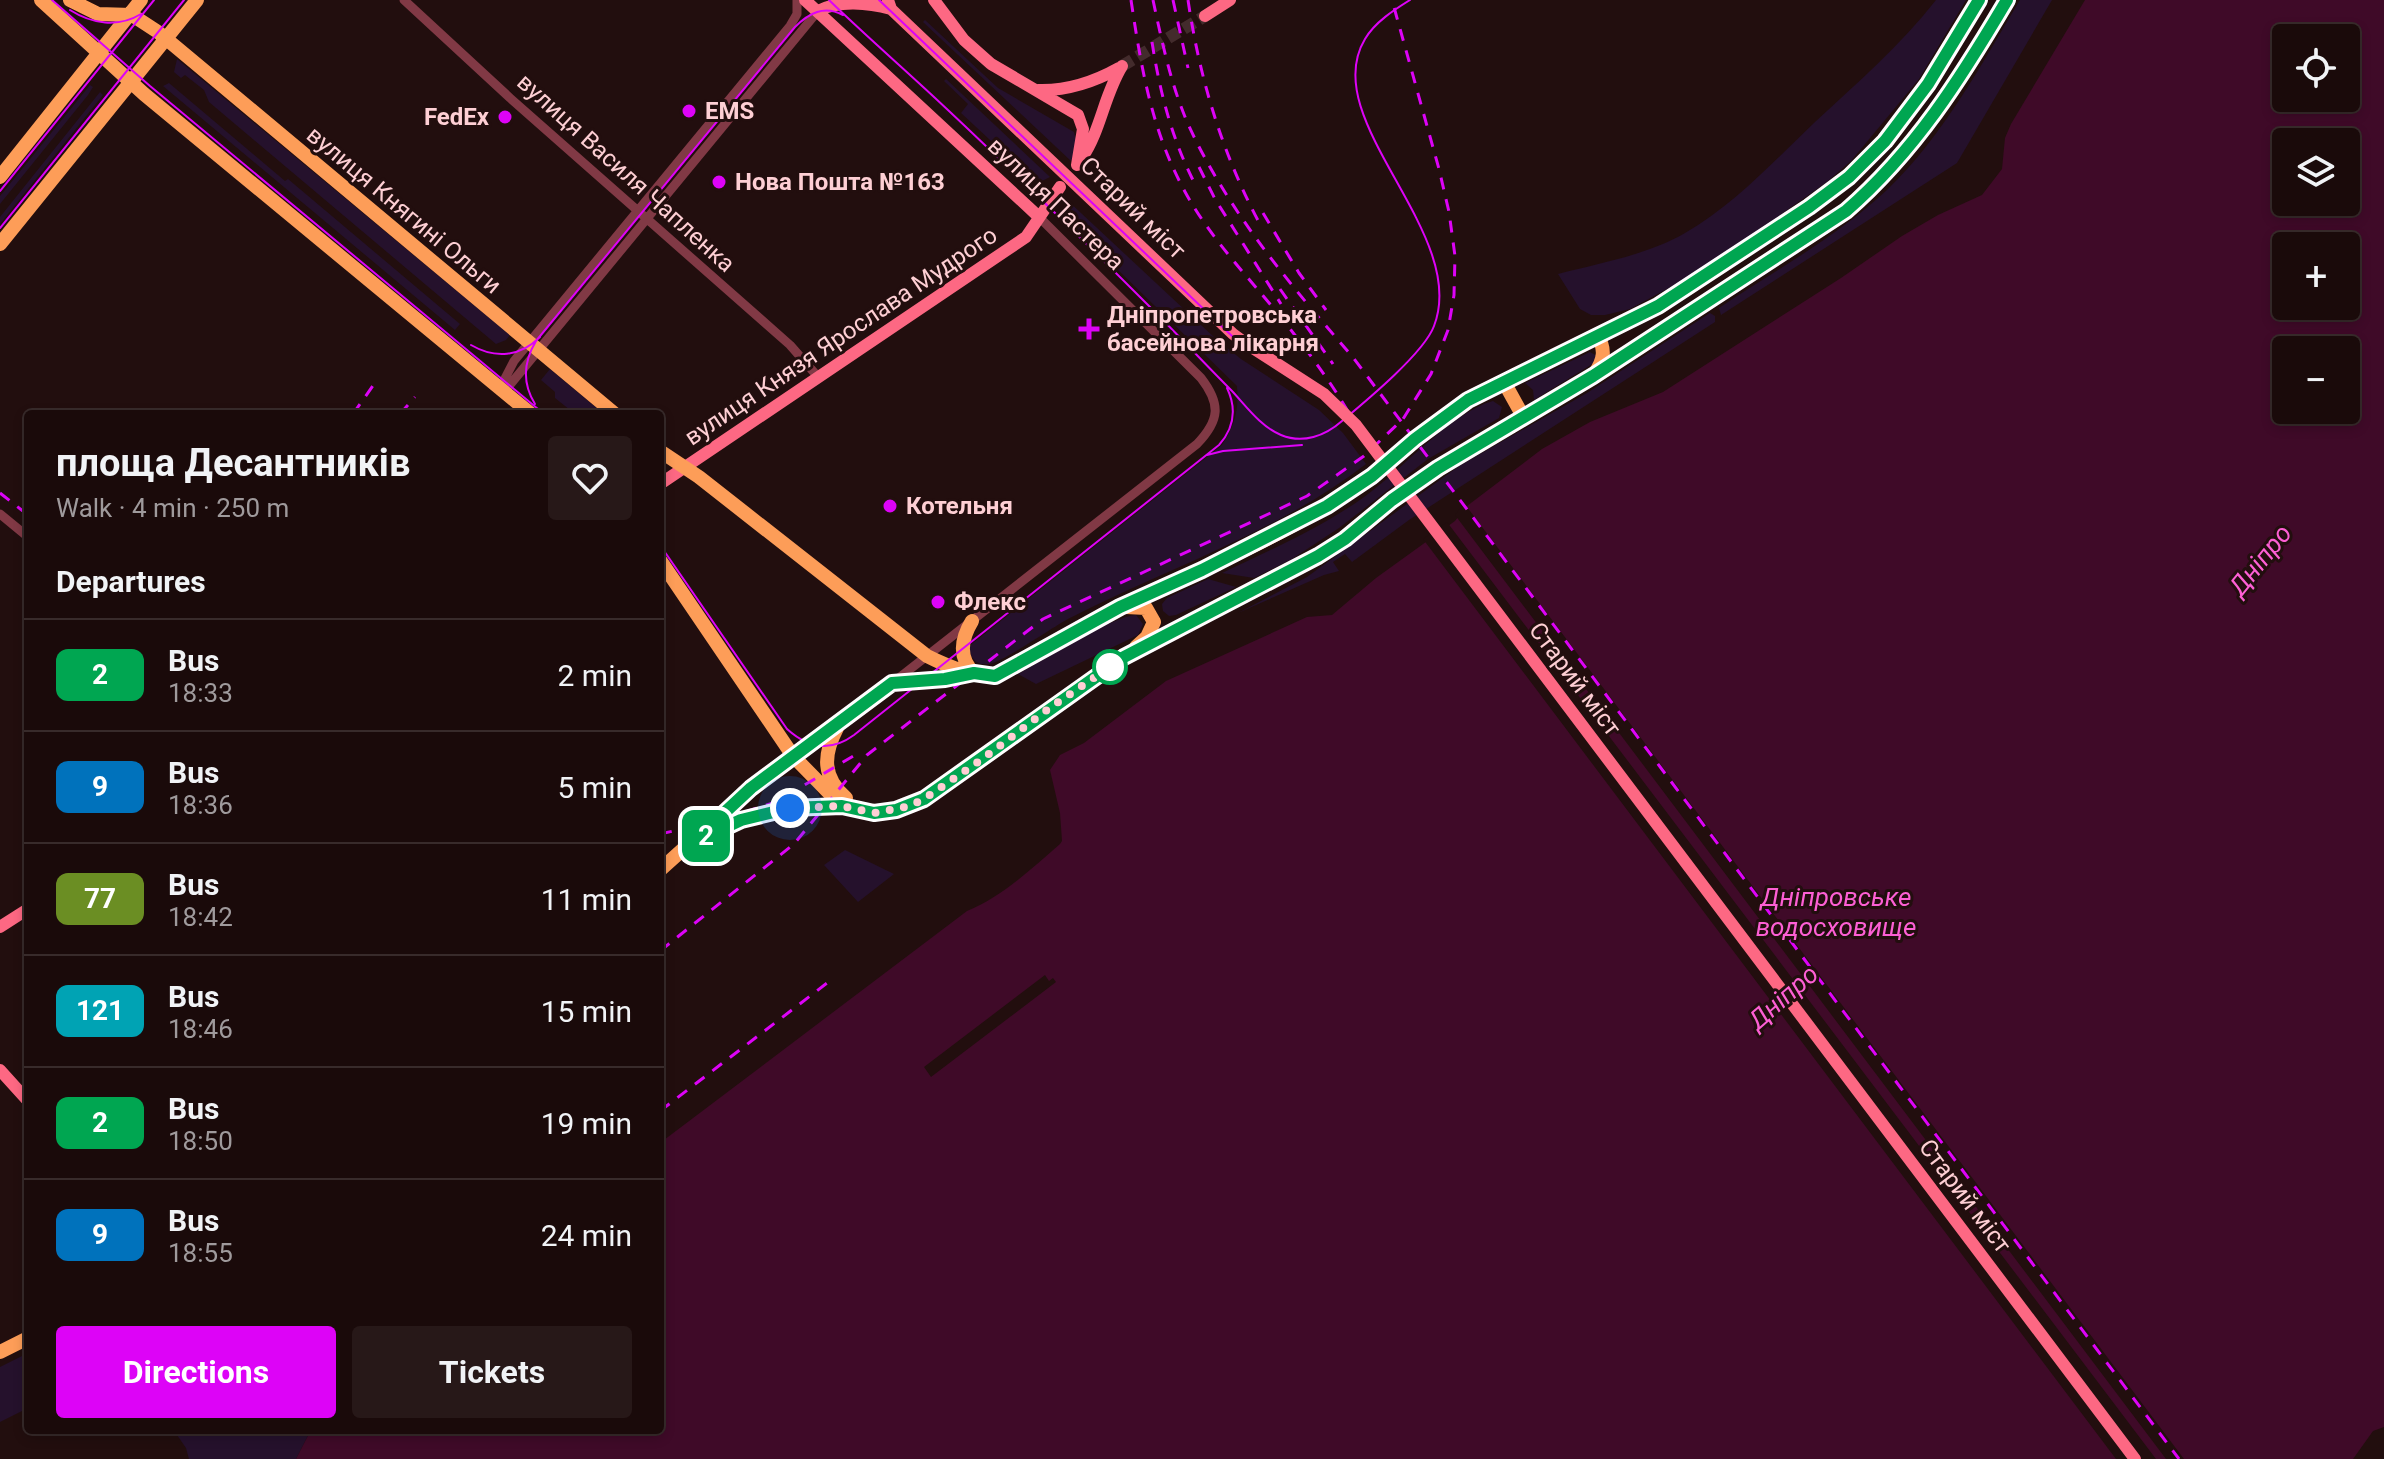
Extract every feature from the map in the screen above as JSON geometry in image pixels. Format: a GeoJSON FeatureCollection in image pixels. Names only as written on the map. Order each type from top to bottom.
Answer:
{"type":"FeatureCollection","features":[{"type":"Feature","properties":{"kind":"main road"},"geometry":{"type":"LineString","coordinates":[[41,0],[131,82],[526,410]]}},
{"type":"Feature","properties":{"kind":"main road"},"geometry":{"type":"LineString","coordinates":[[70,0],[98,14],[129,14]]}},
{"type":"Feature","properties":{"kind":"main road"},"geometry":{"type":"LineString","coordinates":[[0,177],[141,0]]}},
{"type":"Feature","properties":{"kind":"main road"},"geometry":{"type":"LineString","coordinates":[[0,244],[197,0]]}},
{"type":"Feature","properties":{"kind":"main road","name":"вулиця Пастера"},"geometry":{"type":"LineString","coordinates":[[805,0],[1039,217]]}},
{"type":"Feature","properties":{"kind":"main road"},"geometry":{"type":"LineString","coordinates":[[818,11],[826,0]]}},
{"type":"Feature","properties":{"kind":"main road"},"geometry":{"type":"LineString","coordinates":[[934,0],[958,33],[991,64],[1006,75],[1070,108],[1081,121],[1083,138],[1077,165],[1097,130],[1122,66],[1085,84],[1060,90],[1037,90]]}},
{"type":"Feature","properties":{"kind":"main road"},"geometry":{"type":"LineString","coordinates":[[1205,16],[1230,0]]}},
{"type":"Feature","properties":{"kind":"main road"},"geometry":{"type":"LineString","coordinates":[[664,454],[699,477],[927,656],[952,667],[995,676],[1120,607],[1202,570],[1327,506],[1372,476],[1451,410],[1658,306],[1809,207],[1867,161],[1903,119],[1979,0]]}},
{"type":"Feature","properties":{"kind":"main road"},"geometry":{"type":"LineString","coordinates":[[1124,657],[1308,562],[1345,539],[1392,500],[1438,468],[1593,376],[1824,227],[1864,195],[1901,158],[1972,60],[2007,0]]}},
{"type":"Feature","properties":{"kind":"main road"},"geometry":{"type":"LineString","coordinates":[[818,11],[833,5],[890,3]]}},
{"type":"Feature","properties":{"kind":"main road","name":"Старий міст"},"geometry":{"type":"LineString","coordinates":[[890,3],[1233,334],[1324,394],[1356,425],[2135,1459]]}},
{"type":"Feature","properties":{"kind":"main road","name":"вулиця Княгині Ольги"},"geometry":{"type":"LineString","coordinates":[[129,14],[166,39],[610,410]]}},
{"type":"Feature","properties":{"kind":"main road","name":"вулиця Князя Ярослава Мудрого"},"geometry":{"type":"LineString","coordinates":[[664,482],[1026,237],[1060,187]]}},
{"type":"Feature","properties":{"kind":"main road"},"geometry":{"type":"LineString","coordinates":[[1593,376],[1604,355],[1597,335]]}},
{"type":"Feature","properties":{"kind":"main road"},"geometry":{"type":"LineString","coordinates":[[1504,382],[1524,418]]}},
{"type":"Feature","properties":{"kind":"main road"},"geometry":{"type":"LineString","coordinates":[[664,566],[793,756],[842,806]]}},
{"type":"Feature","properties":{"kind":"main road"},"geometry":{"type":"LineString","coordinates":[[692,843],[725,826],[767,813],[805,807],[842,806],[874,813],[896,810],[924,799],[1124,657],[1147,637],[1154,622],[1146,608],[1120,607]]}},
{"type":"Feature","properties":{"kind":"main road"},"geometry":{"type":"LineString","coordinates":[[972,621],[962,649],[967,666],[974,673]]}},
{"type":"Feature","properties":{"kind":"main road"},"geometry":{"type":"LineString","coordinates":[[664,867],[751,788],[892,683],[945,679],[974,673]]}},
{"type":"Feature","properties":{"kind":"main road"},"geometry":{"type":"LineString","coordinates":[[839,724],[828,747],[827,773],[845,798],[874,813]]}},
{"type":"Feature","properties":{"kind":"main road"},"geometry":{"type":"LineString","coordinates":[[0,927],[24,912]]}},
{"type":"Feature","properties":{"kind":"main road"},"geometry":{"type":"LineString","coordinates":[[0,1070],[24,1097]]}},
{"type":"Feature","properties":{"kind":"main road"},"geometry":{"type":"LineString","coordinates":[[0,1352],[24,1340]]}},
{"type":"Feature","properties":{"kind":"street","name":"вулиця Василя Чапленка"},"geometry":{"type":"LineString","coordinates":[[404,0],[790,345],[819,378]]}},
{"type":"Feature","properties":{"kind":"street"},"geometry":{"type":"LineString","coordinates":[[534,347],[637,211],[790,26],[797,14],[797,0]]}},
{"type":"Feature","properties":{"kind":"street"},"geometry":{"type":"LineString","coordinates":[[502,390],[511,364],[534,347],[648,221],[818,11]]}},
{"type":"Feature","properties":{"kind":"street","name":"вулиця Пастера"},"geometry":{"type":"LineString","coordinates":[[892,683],[1197,444],[1209,431],[1215,418],[1215,404],[1201,378],[1039,217]]}},
{"type":"Feature","properties":{"kind":"street"},"geometry":{"type":"LineString","coordinates":[[0,514],[24,534]]}},
{"type":"Feature","properties":{"kind":"shaded area"},"geometry":{"type":"Polygon","coordinates":[[[1936,0],[1966,0],[1919,79],[1851,161],[1827,182],[1680,282],[1630,309],[1591,315],[1580,309],[1558,274],[1655,247],[1685,233],[1721,209],[1878,63],[1936,0]]]}},
{"type":"Feature","properties":{"kind":"shaded area"},"geometry":{"type":"Polygon","coordinates":[[[2020,0],[2052,0],[1957,163],[1721,315],[1719,308],[1849,222],[1908,168],[1960,99],[2020,0]]]}},
{"type":"Feature","properties":{"kind":"shaded area"},"geometry":{"type":"Polygon","coordinates":[[[925,20],[998,88],[1074,132],[1078,147],[1071,161],[923,22],[925,20]]]}},
{"type":"Feature","properties":{"kind":"shaded area"},"geometry":{"type":"Polygon","coordinates":[[[177,59],[510,335],[506,340],[496,344],[209,102],[204,90],[185,75],[181,78],[174,72],[177,59]]]}},
{"type":"Feature","properties":{"kind":"shaded area"},"geometry":{"type":"Polygon","coordinates":[[[946,79],[1050,177],[1040,182],[1031,178],[961,113],[968,104],[944,81],[946,79]]]}},
{"type":"Feature","properties":{"kind":"shaded area"},"geometry":{"type":"Polygon","coordinates":[[[169,83],[460,324],[455,330],[163,86],[169,83]]]}},
{"type":"Feature","properties":{"kind":"shaded area"},"geometry":{"type":"Polygon","coordinates":[[[90,85],[93,87],[88,95],[0,204],[0,196],[90,85]]]}},
{"type":"Feature","properties":{"kind":"shaded area"},"geometry":{"type":"Polygon","coordinates":[[[100,92],[103,95],[0,224],[0,217],[100,92]]]}},
{"type":"Feature","properties":{"kind":"shaded area"},"geometry":{"type":"Polygon","coordinates":[[[1066,199],[1216,339],[1319,410],[1343,433],[1366,464],[1332,488],[1259,530],[1068,619],[1004,658],[980,664],[972,657],[968,647],[1222,445],[1237,410],[1237,386],[1074,227],[1066,217],[1066,199]]]}},
{"type":"Feature","properties":{"kind":"shaded area"},"geometry":{"type":"Polygon","coordinates":[[[1710,313],[1715,316],[1715,322],[1409,520],[1352,562],[1345,554],[1333,562],[1339,571],[1238,613],[1307,577],[1459,466],[1587,393],[1710,313]]]}},
{"type":"Feature","properties":{"kind":"shaded area"},"geometry":{"type":"Polygon","coordinates":[[[1590,352],[1597,356],[1594,363],[1534,400],[1533,390],[1525,383],[1590,352]]]}},
{"type":"Feature","properties":{"kind":"shaded area"},"geometry":{"type":"Polygon","coordinates":[[[550,369],[599,410],[570,410],[555,398],[555,392],[541,380],[550,369]]]}},
{"type":"Feature","properties":{"kind":"shaded area"},"geometry":{"type":"Polygon","coordinates":[[[1493,401],[1502,407],[1499,418],[1428,459],[1339,528],[1292,559],[1254,578],[1222,573],[1348,508],[1443,429],[1477,407],[1493,401]]]}},
{"type":"Feature","properties":{"kind":"shaded area"},"geometry":{"type":"Polygon","coordinates":[[[1208,579],[1236,587],[1176,615],[1169,616],[1163,611],[1162,604],[1167,598],[1208,579]]]}},
{"type":"Feature","properties":{"kind":"shaded area"},"geometry":{"type":"Polygon","coordinates":[[[1136,615],[1143,624],[1138,635],[1036,684],[1018,674],[1111,623],[1136,615]]]}},
{"type":"Feature","properties":{"kind":"shaded area"},"geometry":{"type":"Polygon","coordinates":[[[845,850],[894,874],[858,902],[824,865],[845,850]]]}},
{"type":"Feature","properties":{"kind":"shaded area"},"geometry":{"type":"Polygon","coordinates":[[[24,1355],[24,1410],[0,1422],[0,1367],[24,1355]]]}},
{"type":"Feature","properties":{"kind":"shaded area"},"geometry":{"type":"Polygon","coordinates":[[[309,1434],[296,1459],[189,1459],[177,1435],[309,1434]]]}},
{"type":"Feature","properties":{"kind":"water","name":"Дніпровське водосховище"},"geometry":{"type":"Polygon","coordinates":[[[2085,0],[2384,0],[2384,1427],[2373,1431],[2353,1459],[296,1459],[309,1434],[664,1434],[664,1140],[967,911],[1016,882],[1060,844],[1060,813],[1050,770],[1060,755],[1084,743],[1166,681],[1307,617],[1332,615],[1376,578],[1455,521],[1467,506],[1542,449],[1590,422],[1663,392],[1902,236],[1982,195],[2002,169],[2005,138],[2011,124],[2085,0]]]}},
{"type":"Feature","properties":{"kind":"pier"},"geometry":{"type":"Polygon","coordinates":[[[1464,503],[2184,1459],[2166,1459],[1455,515],[1464,503]]]}},
{"type":"Feature","properties":{"kind":"pier"},"geometry":{"type":"Polygon","coordinates":[[[1447,522],[2156,1459],[2116,1459],[1423,539],[1447,522]]]}},
{"type":"Feature","properties":{"kind":"pier"},"geometry":{"type":"Polygon","coordinates":[[[1045,975],[1049,981],[1053,978],[1056,982],[931,1077],[924,1067],[1045,975]]]}},
{"type":"Feature","properties":{"kind":"tunnel"},"geometry":{"type":"LineString","coordinates":[[1122,66],[1205,16]]}},
{"type":"Feature","properties":{"kind":"tram line"},"geometry":{"type":"LineString","coordinates":[[52,0],[150,86],[539,410]]}},
{"type":"Feature","properties":{"kind":"tram line"},"geometry":{"type":"LineString","coordinates":[[0,191],[154,0]]}},
{"type":"Feature","properties":{"kind":"tram line"},"geometry":{"type":"LineString","coordinates":[[0,228],[184,0]]}},
{"type":"Feature","properties":{"kind":"tram line"},"geometry":{"type":"LineString","coordinates":[[829,0],[1051,209],[1260,422],[1281,435],[1297,439],[1321,434],[1342,421],[1407,363],[1434,326],[1439,290],[1432,253],[1375,141],[1360,105],[1355,71],[1369,33],[1385,17],[1410,0]]}},
{"type":"Feature","properties":{"kind":"tram line"},"geometry":{"type":"LineString","coordinates":[[879,0],[1232,336],[1323,396],[1348,419],[2133,1459]]}},
{"type":"Feature","properties":{"kind":"tram line"},"geometry":{"type":"LineString","coordinates":[[70,10],[96,21],[114,23],[141,14]]}},
{"type":"Feature","properties":{"kind":"tram line"},"geometry":{"type":"LineString","coordinates":[[535,404],[528,388],[526,372],[536,341],[795,27],[817,12],[843,15]]}},
{"type":"Feature","properties":{"kind":"tram line"},"geometry":{"type":"LineString","coordinates":[[471,345],[489,352],[507,354],[524,349],[540,337]]}},
{"type":"Feature","properties":{"kind":"tram line"},"geometry":{"type":"LineString","coordinates":[[664,551],[787,729],[811,744],[837,744],[854,735],[1219,445],[1228,432],[1232,418],[1232,403],[1227,388]]}},
{"type":"Feature","properties":{"kind":"tram line"},"geometry":{"type":"LineString","coordinates":[[1207,455],[1302,445]]}},
{"type":"Feature","properties":{"kind":"railway"},"geometry":{"type":"LineString","coordinates":[[1131,0],[1143,73],[1155,120],[1183,188],[1207,227],[1310,355],[1353,420],[2136,1459]]}},
{"type":"Feature","properties":{"kind":"railway"},"geometry":{"type":"LineString","coordinates":[[1153,0],[1168,63],[1188,124],[1241,217],[1284,275],[1352,356],[2179,1459]]}},
{"type":"Feature","properties":{"kind":"railway"},"geometry":{"type":"LineString","coordinates":[[1173,0],[1188,68]]}},
{"type":"Feature","properties":{"kind":"railway"},"geometry":{"type":"LineString","coordinates":[[1188,0],[1199,60],[1215,117],[1236,173],[1262,228]]}},
{"type":"Feature","properties":{"kind":"railway"},"geometry":{"type":"LineString","coordinates":[[664,948],[794,844],[867,755],[1043,619],[1307,496],[1364,456],[1403,419],[1431,374],[1448,330],[1454,295],[1455,256],[1439,169],[1392,0]]}},
{"type":"Feature","properties":{"kind":"railway"},"geometry":{"type":"LineString","coordinates":[[1152,42],[1168,116],[1196,186]]}},
{"type":"Feature","properties":{"kind":"railway"},"geometry":{"type":"LineString","coordinates":[[1199,167],[1215,199],[1281,304]]}},
{"type":"Feature","properties":{"kind":"railway"},"geometry":{"type":"LineString","coordinates":[[1263,213],[1299,273],[1326,310]]}},
{"type":"Feature","properties":{"kind":"railway"},"geometry":{"type":"LineString","coordinates":[[1280,289],[1333,364]]}},
{"type":"Feature","properties":{"kind":"railway"},"geometry":{"type":"LineString","coordinates":[[356,410],[377,380]]}},
{"type":"Feature","properties":{"kind":"railway"},"geometry":{"type":"LineString","coordinates":[[404,410],[415,397]]}},
{"type":"Feature","properties":{"kind":"railway"},"geometry":{"type":"LineString","coordinates":[[0,493],[24,512]]}},
{"type":"Feature","properties":{"kind":"railway"},"geometry":{"type":"LineString","coordinates":[[664,833],[713,822],[776,802],[860,752]]}},
{"type":"Feature","properties":{"kind":"railway"},"geometry":{"type":"LineString","coordinates":[[664,1108],[831,980]]}},
{"type":"Feature","properties":{"kind":"bus line","name":"2"},"geometry":{"type":"LineString","coordinates":[[1979,0],[1928,84],[1867,161],[1832,190],[1759,241],[1658,306],[1451,410],[1372,476],[1298,522],[1120,607],[995,676],[974,673],[934,681],[892,683],[751,788],[692,843],[741,820],[790,808],[842,806],[858,812],[874,813],[910,806],[981,760],[1124,657],[1289,573],[1345,539],[1392,500],[1438,468],[1554,401],[1846,211],[1884,177],[1921,134],[1972,60],[2007,0]]}},
{"type":"Feature","properties":{"kind":"place","name":"EMS"},"geometry":{"type":"Point","coordinates":[689,111]}},
{"type":"Feature","properties":{"kind":"place","name":"FedEx"},"geometry":{"type":"Point","coordinates":[505,117]}},
{"type":"Feature","properties":{"kind":"place","name":"Нова Пошта №163"},"geometry":{"type":"Point","coordinates":[719,182]}},
{"type":"Feature","properties":{"kind":"place","name":"Дніпропетровська басейнова лікарня"},"geometry":{"type":"Point","coordinates":[1089,329]}},
{"type":"Feature","properties":{"kind":"place","name":"Котельня"},"geometry":{"type":"Point","coordinates":[890,506]}},
{"type":"Feature","properties":{"kind":"place","name":"Флекс"},"geometry":{"type":"Point","coordinates":[938,602]}},
{"type":"Feature","properties":{"kind":"route"},"geometry":{"type":"LineString","coordinates":[[790,808],[842,806],[858,812],[874,813],[910,806],[981,760],[1110,667]]}},
{"type":"Feature","properties":{"kind":"water label","name":"Дніпро"},"geometry":{"type":"Point","coordinates":[2260,560]}},
{"type":"Feature","properties":{"kind":"water label","name":"Дніпро"},"geometry":{"type":"Point","coordinates":[1783,997]}}]}
